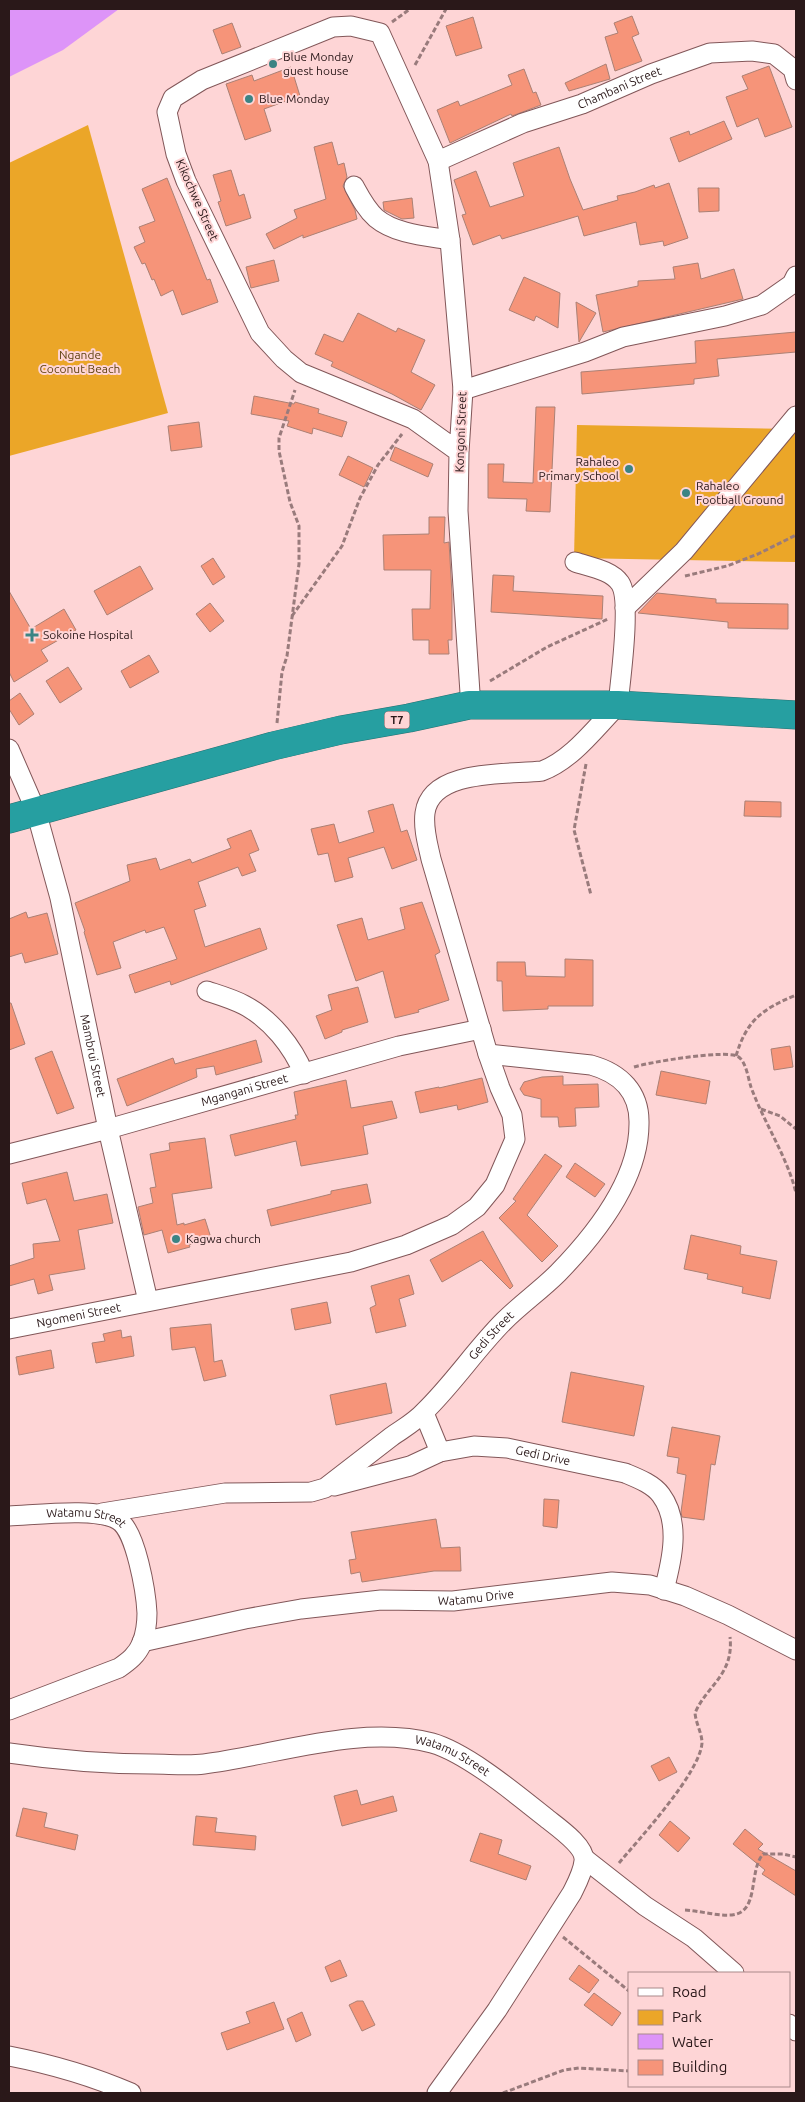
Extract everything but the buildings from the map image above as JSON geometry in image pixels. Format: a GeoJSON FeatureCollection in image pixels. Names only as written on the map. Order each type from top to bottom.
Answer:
{"type":"FeatureCollection","features":[{"type":"Feature","properties":{"kind":"highway","name":"T7"},"geometry":{"type":"LineString","coordinates":[[9,819],[273,746],[340,730],[409,718],[469,699],[796,715]]}},
{"type":"Feature","properties":{"kind":"street","name":"Kikochwe Street"},"geometry":{"type":"LineString","coordinates":[[438,161],[402,86],[380,33],[366,29],[344,26],[333,28],[202,80],[173,98],[168,108],[169,130],[186,181],[260,332],[284,359],[301,373],[413,420],[459,452]]}},
{"type":"Feature","properties":{"kind":"street","name":"Chambani Street"},"geometry":{"type":"LineString","coordinates":[[438,161],[522,123],[582,104],[651,74],[710,53],[752,51],[774,54],[793,69],[796,80]]}},
{"type":"Feature","properties":{"kind":"street","name":"Kongoni Street"},"geometry":{"type":"LineString","coordinates":[[438,161],[450,240],[463,390],[459,452],[459,520],[469,699]]}},
{"type":"Feature","properties":{"kind":"street"},"geometry":{"type":"LineString","coordinates":[[354,186],[364,204],[376,218],[388,225],[413,233],[450,240]]}},
{"type":"Feature","properties":{"kind":"street"},"geometry":{"type":"LineString","coordinates":[[463,390],[585,352],[623,338],[725,316],[762,305],[792,284],[796,276]]}},
{"type":"Feature","properties":{"kind":"street"},"geometry":{"type":"LineString","coordinates":[[625,608],[690,544],[796,416]]}},
{"type":"Feature","properties":{"kind":"street"},"geometry":{"type":"LineString","coordinates":[[576,562],[603,572],[617,580],[623,589],[625,608],[618,705]]}},
{"type":"Feature","properties":{"kind":"street","name":"Ngomeni Street"},"geometry":{"type":"LineString","coordinates":[[9,1329],[351,1262],[406,1245],[452,1225],[477,1207],[495,1185],[514,1139],[512,1115],[488,1054],[431,859],[425,822],[427,804],[437,790],[458,780],[537,772],[551,767],[570,754],[618,705]]}},
{"type":"Feature","properties":{"kind":"street","name":"Mambrui Street"},"geometry":{"type":"LineString","coordinates":[[9,749],[36,811],[60,898],[108,1129],[148,1301]]}},
{"type":"Feature","properties":{"kind":"street"},"geometry":{"type":"LineString","coordinates":[[208,991],[244,1004],[255,1012],[291,1048],[304,1074]]}},
{"type":"Feature","properties":{"kind":"street","name":"Mgangani Street"},"geometry":{"type":"LineString","coordinates":[[9,1154],[108,1129],[399,1046],[481,1029]]}},
{"type":"Feature","properties":{"kind":"street","name":"Gedi Street"},"geometry":{"type":"LineString","coordinates":[[102,1513],[225,1493],[311,1492],[325,1488],[424,1413],[504,1322],[558,1273],[594,1231],[618,1195],[635,1158],[639,1140],[640,1112],[633,1094],[617,1075],[591,1064],[488,1054]]}},
{"type":"Feature","properties":{"kind":"street"},"geometry":{"type":"LineString","coordinates":[[424,1413],[440,1452]]}},
{"type":"Feature","properties":{"kind":"street","name":"Gedi Drive"},"geometry":{"type":"LineString","coordinates":[[325,1488],[410,1466],[440,1452],[474,1446],[507,1448],[625,1473],[642,1480],[661,1493],[668,1507],[672,1520],[673,1548],[664,1590]]}},
{"type":"Feature","properties":{"kind":"street","name":"Watamu Street"},"geometry":{"type":"LineString","coordinates":[[9,1516],[102,1513],[120,1521],[131,1536],[141,1568],[147,1615],[142,1642],[134,1657],[119,1668],[9,1710]]}},
{"type":"Feature","properties":{"kind":"street","name":"Watamu Drive"},"geometry":{"type":"LineString","coordinates":[[142,1642],[300,1609],[381,1600],[453,1601],[612,1582],[650,1585],[685,1596],[728,1615],[796,1650]]}},
{"type":"Feature","properties":{"kind":"street","name":"Watamu Street"},"geometry":{"type":"LineString","coordinates":[[9,1753],[104,1764],[203,1764],[294,1747],[357,1739],[404,1738],[432,1743],[452,1750],[511,1790],[567,1834],[579,1846],[585,1859],[645,1906],[694,1938],[733,1972]]}},
{"type":"Feature","properties":{"kind":"street"},"geometry":{"type":"LineString","coordinates":[[437,2093],[497,2010],[552,1927],[572,1893],[581,1874],[585,1859]]}},
{"type":"Feature","properties":{"kind":"street"},"geometry":{"type":"LineString","coordinates":[[9,2056],[35,2061],[111,2085],[130,2093]]}},
{"type":"Feature","properties":{"kind":"path"},"geometry":{"type":"LineString","coordinates":[[402,86],[446,9]]}},
{"type":"Feature","properties":{"kind":"path"},"geometry":{"type":"LineString","coordinates":[[273,746],[282,672],[287,656],[298,576],[299,526],[290,506],[281,468],[279,438],[301,373]]}},
{"type":"Feature","properties":{"kind":"path"},"geometry":{"type":"LineString","coordinates":[[291,617],[342,546],[360,498],[378,465],[413,420]]}},
{"type":"Feature","properties":{"kind":"path"},"geometry":{"type":"LineString","coordinates":[[656,579],[682,576],[727,566],[758,554],[796,535]]}},
{"type":"Feature","properties":{"kind":"path"},"geometry":{"type":"LineString","coordinates":[[469,699],[547,647],[610,618],[625,608]]}},
{"type":"Feature","properties":{"kind":"path"},"geometry":{"type":"LineString","coordinates":[[591,895],[576,846],[574,826],[594,729]]}},
{"type":"Feature","properties":{"kind":"path"},"geometry":{"type":"LineString","coordinates":[[736,1056],[747,1028],[756,1017],[771,1006],[796,995]]}},
{"type":"Feature","properties":{"kind":"path"},"geometry":{"type":"LineString","coordinates":[[617,1075],[651,1062],[711,1056],[736,1056],[742,1060],[760,1108],[792,1176],[796,1193]]}},
{"type":"Feature","properties":{"kind":"path"},"geometry":{"type":"LineString","coordinates":[[760,1108],[780,1116],[796,1129]]}},
{"type":"Feature","properties":{"kind":"path"},"geometry":{"type":"LineString","coordinates":[[607,1877],[684,1782],[697,1759],[702,1744],[696,1714],[698,1707],[720,1679],[730,1656],[731,1642],[728,1615]]}},
{"type":"Feature","properties":{"kind":"path"},"geometry":{"type":"LineString","coordinates":[[682,1910],[722,1915],[734,1915],[744,1911],[749,1906],[757,1864],[763,1854],[782,1854],[796,1857]]}},
{"type":"Feature","properties":{"kind":"path"},"geometry":{"type":"LineString","coordinates":[[552,1927],[628,1990]]}},
{"type":"Feature","properties":{"kind":"path"},"geometry":{"type":"LineString","coordinates":[[503,2093],[564,2070],[579,2068],[628,2071]]}},
{"type":"Feature","properties":{"kind":"green space","name":"Ngande Coconut Beach"},"geometry":{"type":"Polygon","coordinates":[[[88,125],[168,413],[9,456],[9,163],[88,125]]]}},
{"type":"Feature","properties":{"kind":"green space","name":"Rahaleo Football Ground"},"geometry":{"type":"Polygon","coordinates":[[[577,425],[796,429],[796,562],[574,558],[577,425]]]}},
{"type":"Feature","properties":{"kind":"water"},"geometry":{"type":"Polygon","coordinates":[[[9,9],[119,9],[63,50],[9,77],[9,9]]]}},
{"type":"Feature","properties":{"kind":"place","name":"Blue Monday guest house"},"geometry":{"type":"Point","coordinates":[273,64]}},
{"type":"Feature","properties":{"kind":"place","name":"Blue Monday"},"geometry":{"type":"Point","coordinates":[249,99]}},
{"type":"Feature","properties":{"kind":"place","name":"Rahaleo Primary School"},"geometry":{"type":"Point","coordinates":[629,469]}},
{"type":"Feature","properties":{"kind":"place","name":"Rahaleo Football Ground"},"geometry":{"type":"Point","coordinates":[686,493]}},
{"type":"Feature","properties":{"kind":"place","name":"Sokoine Hospital"},"geometry":{"type":"Point","coordinates":[32,635]}},
{"type":"Feature","properties":{"kind":"place","name":"Kagwa church"},"geometry":{"type":"Point","coordinates":[176,1239]}}]}
